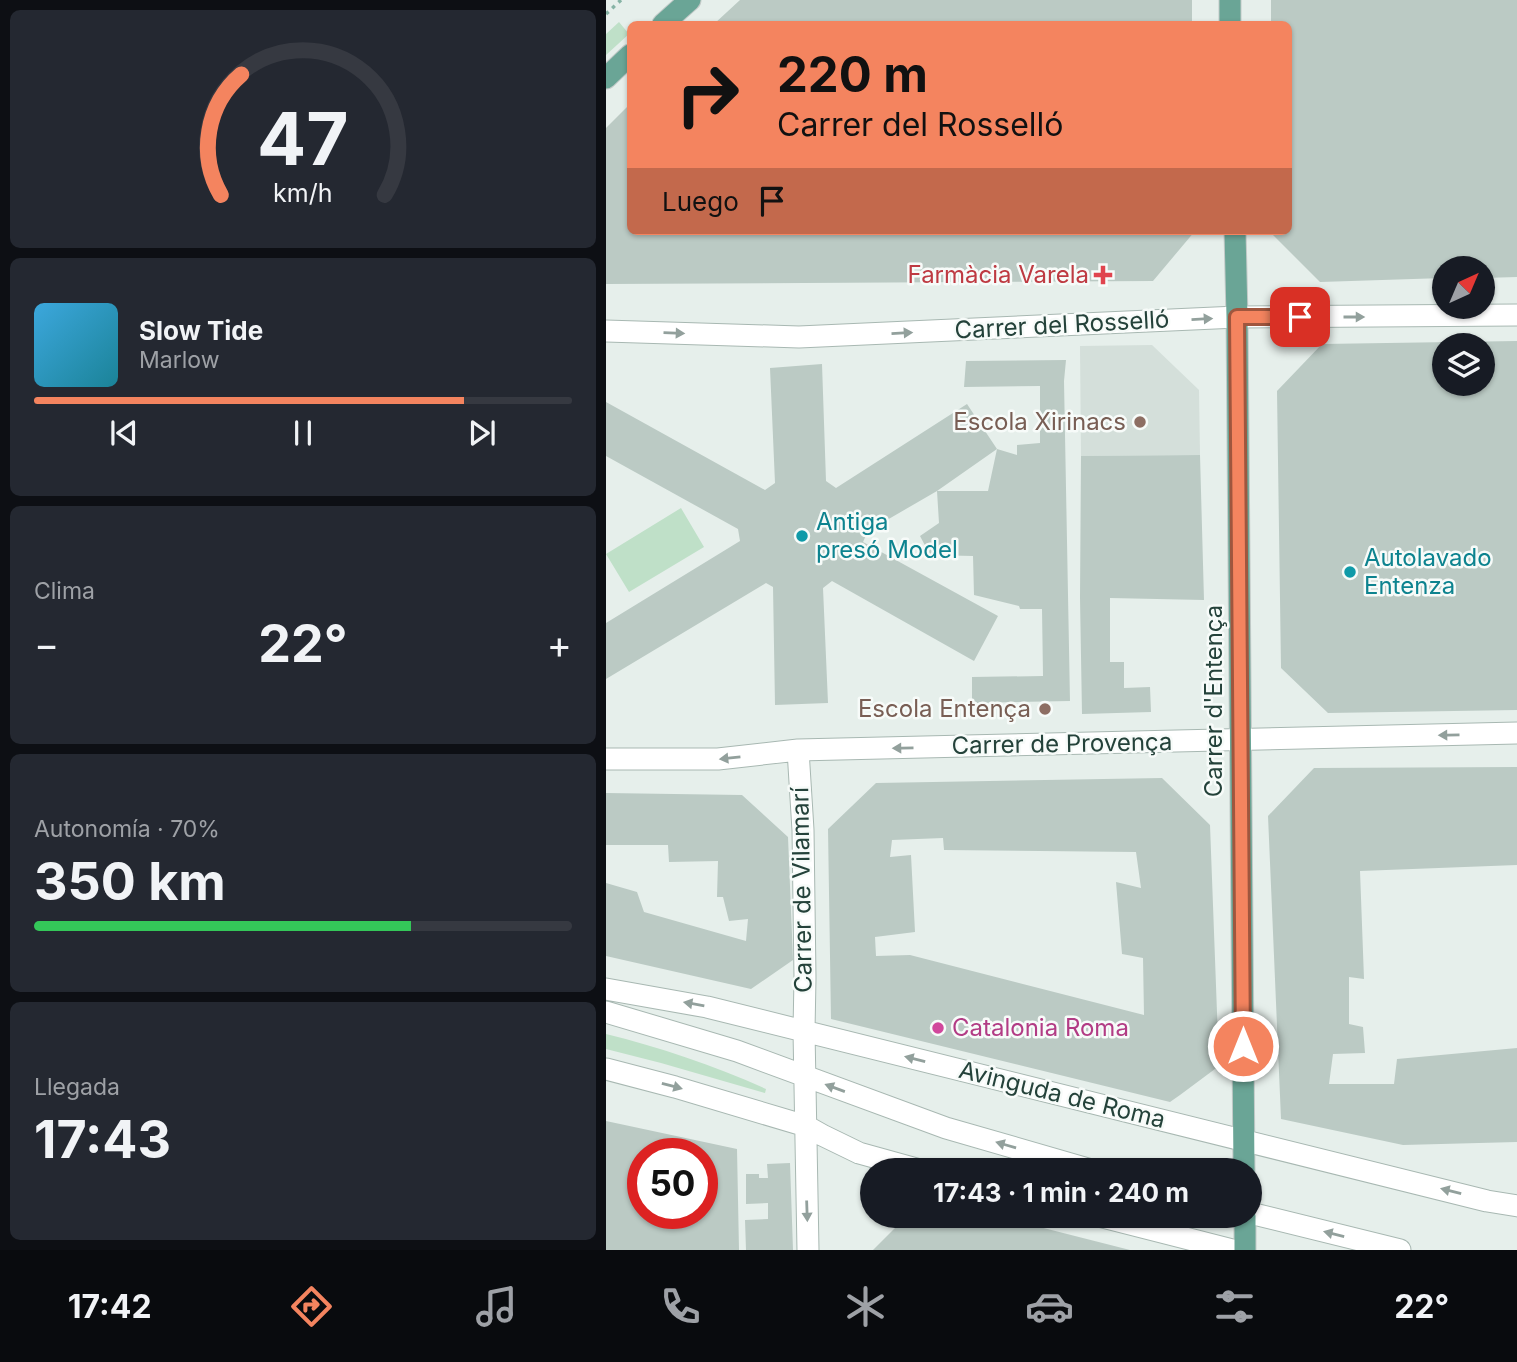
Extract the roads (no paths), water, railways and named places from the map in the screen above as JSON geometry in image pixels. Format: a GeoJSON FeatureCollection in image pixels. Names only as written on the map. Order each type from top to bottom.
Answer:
{"type":"FeatureCollection","features":[{"type":"Feature","properties":{"kind":"main road"},"geometry":{"type":"LineString","coordinates":[[666,21],[689,0]]}},
{"type":"Feature","properties":{"kind":"main road"},"geometry":{"type":"LineString","coordinates":[[1230,0],[1230,21]]}},
{"type":"Feature","properties":{"kind":"main road"},"geometry":{"type":"LineString","coordinates":[[606,78],[627,58]]}},
{"type":"Feature","properties":{"kind":"main road","name":"Carrer d'Entença"},"geometry":{"type":"LineString","coordinates":[[1235,235],[1244,1158]]}},
{"type":"Feature","properties":{"kind":"main road"},"geometry":{"type":"LineString","coordinates":[[1245,1228],[1245,1250]]}},
{"type":"Feature","properties":{"kind":"street","name":"Carrer del Rosselló"},"geometry":{"type":"LineString","coordinates":[[606,331],[799,337],[1237,317],[1518,315]]}},
{"type":"Feature","properties":{"kind":"street","name":"Carrer de Provença"},"geometry":{"type":"LineString","coordinates":[[606,759],[718,759],[798,750],[1518,733]]}},
{"type":"Feature","properties":{"kind":"street","name":"Carrer de Vilamarí"},"geometry":{"type":"LineString","coordinates":[[798,750],[803,830],[806,1126]]}},
{"type":"Feature","properties":{"kind":"street","name":"Avinguda de Roma"},"geometry":{"type":"LineString","coordinates":[[606,989],[707,1007],[1487,1201],[1518,1206]]}},
{"type":"Feature","properties":{"kind":"street"},"geometry":{"type":"LineString","coordinates":[[606,1012],[737,1051],[946,1128],[1050,1158]]}},
{"type":"Feature","properties":{"kind":"street"},"geometry":{"type":"LineString","coordinates":[[606,1069],[806,1126],[859,1153],[877,1158]]}},
{"type":"Feature","properties":{"kind":"street"},"geometry":{"type":"LineString","coordinates":[[806,1126],[808,1250]]}},
{"type":"Feature","properties":{"kind":"street"},"geometry":{"type":"LineString","coordinates":[[1262,1216],[1400,1250]]}},
{"type":"Feature","properties":{"kind":"street"},"geometry":{"type":"LineString","coordinates":[[1146,1228],[1232,1250]]}},
{"type":"Feature","properties":{"kind":"place","name":"Farmàcia Varela"},"geometry":{"type":"Point","coordinates":[1103,275]}},
{"type":"Feature","properties":{"kind":"place","name":"Escola Xirinacs"},"geometry":{"type":"Point","coordinates":[1140,422]}},
{"type":"Feature","properties":{"kind":"place","name":"Antiga presó Model"},"geometry":{"type":"Point","coordinates":[802,536]}},
{"type":"Feature","properties":{"kind":"place","name":"Autolavado Entenza"},"geometry":{"type":"Point","coordinates":[1350,572]}},
{"type":"Feature","properties":{"kind":"place","name":"Escola Entença"},"geometry":{"type":"Point","coordinates":[1045,709]}},
{"type":"Feature","properties":{"kind":"place","name":"Catalonia Roma"},"geometry":{"type":"Point","coordinates":[938,1028]}}]}
